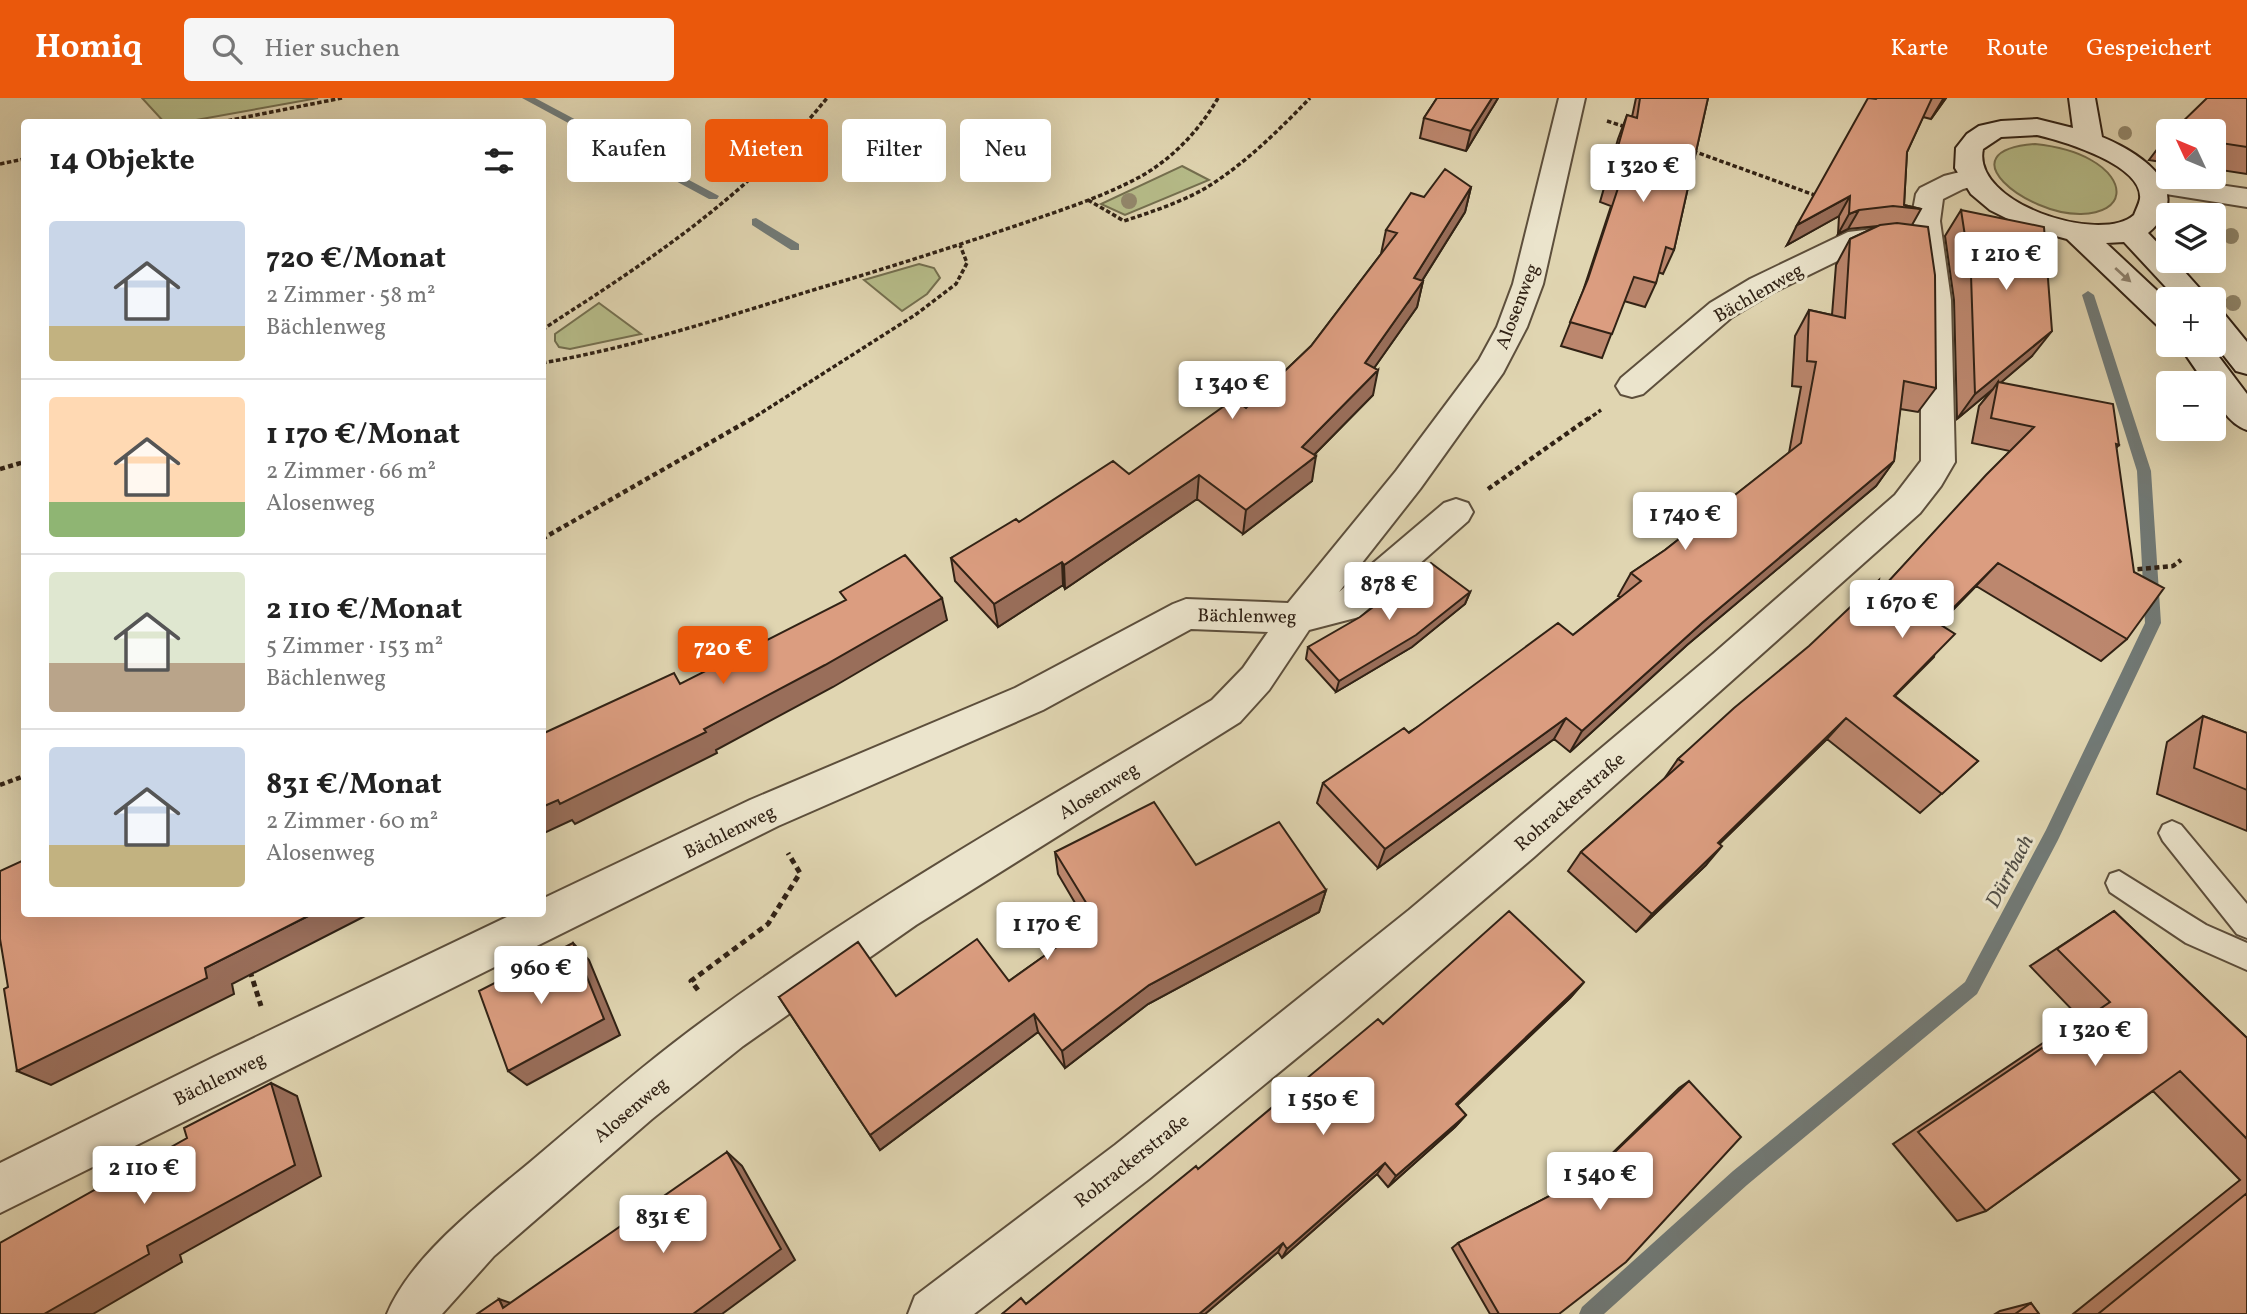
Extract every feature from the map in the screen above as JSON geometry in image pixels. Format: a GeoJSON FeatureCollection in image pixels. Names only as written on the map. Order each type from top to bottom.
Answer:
{"type":"FeatureCollection","features":[{"type":"Feature","properties":{"kind":"street"},"geometry":{"type":"LineString","coordinates":[[2012,128],[2024,98]]}},
{"type":"Feature","properties":{"kind":"street"},"geometry":{"type":"LineString","coordinates":[[2082,98],[2089,140]]}},
{"type":"Feature","properties":{"kind":"street","name":"Alosenweg"},"geometry":{"type":"LineString","coordinates":[[412,1314],[421,1300],[477,1239],[636,1103],[727,1030],[901,911],[1226,711],[1256,679],[1297,618],[1408,480],[1492,365],[1512,327],[1528,284],[1571,102]]}},
{"type":"Feature","properties":{"kind":"street"},"geometry":{"type":"LineString","coordinates":[[2037,127],[2066,132],[2089,140],[2126,160],[2151,184],[2155,196],[2153,209],[2145,221],[2131,232],[2077,232],[2024,217],[2001,205],[1972,178],[1966,159],[1972,143],[1990,132],[2012,128],[2037,127]]}},
{"type":"Feature","properties":{"kind":"street","name":"Rohrackerstraße"},"geometry":{"type":"LineString","coordinates":[[933,1314],[1122,1168],[1369,970],[1740,653],[1887,523],[1926,484],[1938,462],[1936,297],[1925,242],[1926,205],[1930,194],[1954,182],[1972,178]]}},
{"type":"Feature","properties":{"kind":"street"},"geometry":{"type":"LineString","coordinates":[[2151,184],[2247,198]]}},
{"type":"Feature","properties":{"kind":"street"},"geometry":{"type":"LineString","coordinates":[[2077,232],[2156,307]]}},
{"type":"Feature","properties":{"kind":"street"},"geometry":{"type":"LineString","coordinates":[[2131,232],[2183,287]]}},
{"type":"Feature","properties":{"kind":"street","name":"Bächlenweg"},"geometry":{"type":"LineString","coordinates":[[1632,386],[1721,310],[1761,286],[1858,239],[1882,237],[1925,242]]}},
{"type":"Feature","properties":{"kind":"street"},"geometry":{"type":"LineString","coordinates":[[2226,337],[2247,363]]}},
{"type":"Feature","properties":{"kind":"street"},"geometry":{"type":"LineString","coordinates":[[2203,357],[2247,418]]}},
{"type":"Feature","properties":{"kind":"street","name":"Bächlenweg"},"geometry":{"type":"LineString","coordinates":[[0,1189],[275,1051],[764,813],[1029,699],[1186,614],[1297,618],[1346,607],[1456,512]]}},
{"type":"Feature","properties":{"kind":"lane"},"geometry":{"type":"LineString","coordinates":[[2172,834],[2247,925]]}},
{"type":"Feature","properties":{"kind":"lane"},"geometry":{"type":"LineString","coordinates":[[2119,883],[2196,934],[2247,957]]}},
{"type":"Feature","properties":{"kind":"path"},"geometry":{"type":"LineString","coordinates":[[235,119],[342,98]]}},
{"type":"Feature","properties":{"kind":"path"},"geometry":{"type":"LineString","coordinates":[[546,327],[659,253],[738,193],[792,141],[827,98]]}},
{"type":"Feature","properties":{"kind":"path"},"geometry":{"type":"LineString","coordinates":[[546,362],[594,355],[652,339],[960,245],[1087,200],[1132,181],[1167,158],[1186,143],[1206,120],[1218,98]]}},
{"type":"Feature","properties":{"kind":"path"},"geometry":{"type":"LineString","coordinates":[[1087,200],[1124,221],[1210,185],[1236,167],[1310,98]]}},
{"type":"Feature","properties":{"kind":"path"},"geometry":{"type":"LineString","coordinates":[[1571,102],[1633,130]]}},
{"type":"Feature","properties":{"kind":"path"},"geometry":{"type":"LineString","coordinates":[[1684,148],[1823,198]]}},
{"type":"Feature","properties":{"kind":"path"},"geometry":{"type":"LineString","coordinates":[[0,164],[21,160]]}},
{"type":"Feature","properties":{"kind":"path"},"geometry":{"type":"LineString","coordinates":[[546,537],[796,393],[915,315],[956,284],[967,263],[960,245]]}},
{"type":"Feature","properties":{"kind":"path"},"geometry":{"type":"LineString","coordinates":[[1486,490],[1569,435],[1632,386]]}},
{"type":"Feature","properties":{"kind":"path"},"geometry":{"type":"LineString","coordinates":[[0,469],[21,463]]}},
{"type":"Feature","properties":{"kind":"path"},"geometry":{"type":"LineString","coordinates":[[2126,570],[2173,566],[2181,560]]}},
{"type":"Feature","properties":{"kind":"path"},"geometry":{"type":"LineString","coordinates":[[0,785],[21,777]]}},
{"type":"Feature","properties":{"kind":"path"},"geometry":{"type":"LineString","coordinates":[[691,981],[768,923],[800,873],[787,852]]}},
{"type":"Feature","properties":{"kind":"path"},"geometry":{"type":"LineString","coordinates":[[247,960],[275,1051]]}},
{"type":"Feature","properties":{"kind":"green space"},"geometry":{"type":"Polygon","coordinates":[[[142,98],[318,98],[202,119],[161,119],[142,98]]]}},
{"type":"Feature","properties":{"kind":"green space"},"geometry":{"type":"Polygon","coordinates":[[[2035,144],[2071,151],[2103,168],[2116,186],[2113,202],[2107,208],[2081,214],[2060,212],[2019,194],[2004,182],[1995,169],[1996,158],[2009,149],[2035,144]]]}},
{"type":"Feature","properties":{"kind":"green space"},"geometry":{"type":"Polygon","coordinates":[[[1182,166],[1209,180],[1125,215],[1101,204],[1182,166]]]}},
{"type":"Feature","properties":{"kind":"green space"},"geometry":{"type":"Polygon","coordinates":[[[919,264],[934,268],[940,278],[927,294],[902,311],[864,280],[919,264]]]}},
{"type":"Feature","properties":{"kind":"green space"},"geometry":{"type":"Polygon","coordinates":[[[599,303],[641,334],[570,349],[559,347],[555,334],[599,303]]]}},
{"type":"Feature","properties":{"kind":"building"},"geometry":{"type":"Polygon","coordinates":[[[1437,98],[1492,98],[1471,131],[1424,118],[1437,98]]]}},
{"type":"Feature","properties":{"kind":"building"},"geometry":{"type":"Polygon","coordinates":[[[1640,98],[1708,98],[1674,250],[1666,247],[1656,283],[1634,277],[1612,334],[1570,322],[1588,279],[1620,182],[1609,178],[1627,115],[1637,118],[1640,98]]]}},
{"type":"Feature","properties":{"kind":"building"},"geometry":{"type":"Polygon","coordinates":[[[1868,98],[1932,98],[1907,152],[1904,205],[1921,209],[1893,206],[1859,210],[1849,214],[1850,196],[1797,225],[1868,98]]]}},
{"type":"Feature","properties":{"kind":"building"},"geometry":{"type":"Polygon","coordinates":[[[2207,98],[2247,98],[2247,147],[2226,144],[2226,119],[2185,119],[2207,98]]]}},
{"type":"Feature","properties":{"kind":"building"},"geometry":{"type":"Polygon","coordinates":[[[1445,169],[1471,187],[1414,278],[1423,281],[1365,363],[1378,370],[1302,447],[1316,456],[1246,510],[1199,475],[1064,565],[1062,562],[994,604],[951,558],[1016,519],[1019,522],[1113,461],[1129,474],[1234,399],[1246,408],[1311,346],[1397,233],[1386,230],[1411,193],[1424,197],[1445,169]]]}},
{"type":"Feature","properties":{"kind":"building"},"geometry":{"type":"Polygon","coordinates":[[[1961,210],[2044,227],[2052,331],[1975,394],[1971,275],[1961,210]]]}},
{"type":"Feature","properties":{"kind":"building"},"geometry":{"type":"Polygon","coordinates":[[[1897,223],[1928,227],[1935,275],[1936,388],[1904,381],[1894,461],[1702,623],[1582,731],[1566,718],[1385,849],[1323,783],[1404,728],[1409,733],[1558,623],[1573,635],[1641,581],[1631,573],[1665,550],[1801,443],[1816,362],[1807,361],[1809,310],[1845,318],[1850,239],[1880,225],[1897,223]]]}},
{"type":"Feature","properties":{"kind":"building"},"geometry":{"type":"Polygon","coordinates":[[[1998,382],[2113,404],[2134,572],[2164,588],[2127,639],[1998,563],[1938,623],[1955,634],[1894,696],[1978,761],[1942,794],[1846,718],[1718,843],[1722,846],[1652,914],[1581,852],[1683,762],[1678,759],[1809,646],[1879,580],[1877,594],[2034,427],[1991,418],[1998,382]]]}},
{"type":"Feature","properties":{"kind":"building"},"geometry":{"type":"Polygon","coordinates":[[[905,555],[942,598],[825,665],[704,729],[706,732],[560,804],[558,800],[546,805],[546,732],[674,673],[680,684],[846,600],[840,592],[905,555]]]}},
{"type":"Feature","properties":{"kind":"building"},"geometry":{"type":"Polygon","coordinates":[[[1431,563],[1470,592],[1416,635],[1339,681],[1308,647],[1360,617],[1431,563]]]}},
{"type":"Feature","properties":{"kind":"building"},"geometry":{"type":"Polygon","coordinates":[[[2203,716],[2247,733],[2247,790],[2194,768],[2203,716]]]}},
{"type":"Feature","properties":{"kind":"building"},"geometry":{"type":"Polygon","coordinates":[[[1154,802],[1196,865],[1279,822],[1326,890],[1149,985],[1062,1051],[1034,1014],[870,1135],[779,997],[858,942],[896,996],[977,939],[1009,981],[1096,919],[1055,852],[1154,802]]]}},
{"type":"Feature","properties":{"kind":"building"},"geometry":{"type":"Polygon","coordinates":[[[21,861],[21,917],[306,917],[205,968],[207,978],[17,1071],[4,989],[8,987],[0,939],[0,871],[21,861]]]}},
{"type":"Feature","properties":{"kind":"building"},"geometry":{"type":"Polygon","coordinates":[[[1509,911],[1584,982],[1456,1104],[1466,1115],[1396,1176],[1385,1163],[1287,1249],[1283,1243],[1199,1314],[1002,1314],[1021,1298],[1026,1304],[1196,1166],[1198,1169],[1378,1019],[1383,1024],[1509,911]]]}},
{"type":"Feature","properties":{"kind":"building"},"geometry":{"type":"Polygon","coordinates":[[[2114,911],[2247,1038],[2247,1139],[2180,1071],[1986,1211],[1918,1132],[2110,1002],[2057,949],[2114,911]]]}},
{"type":"Feature","properties":{"kind":"building"},"geometry":{"type":"Polygon","coordinates":[[[573,943],[604,1019],[508,1071],[479,991],[573,943]]]}},
{"type":"Feature","properties":{"kind":"building"},"geometry":{"type":"Polygon","coordinates":[[[1689,1081],[1741,1137],[1626,1262],[1559,1314],[1499,1314],[1458,1243],[1592,1174],[1689,1081]]]}},
{"type":"Feature","properties":{"kind":"building"},"geometry":{"type":"Polygon","coordinates":[[[271,1083],[295,1165],[147,1246],[149,1254],[44,1314],[0,1314],[0,1243],[187,1138],[184,1128],[271,1083]]]}},
{"type":"Feature","properties":{"kind":"building"},"geometry":{"type":"Polygon","coordinates":[[[727,1152],[781,1249],[693,1314],[477,1314],[499,1299],[503,1308],[727,1152]]]}},
{"type":"Feature","properties":{"kind":"building"},"geometry":{"type":"Polygon","coordinates":[[[2247,1193],[2247,1314],[2098,1314],[2247,1193]]]}},
{"type":"Feature","properties":{"kind":"building"},"geometry":{"type":"Polygon","coordinates":[[[2031,1303],[2039,1314],[2015,1314],[2031,1303]]]}},
{"type":"Feature","properties":{"kind":"waterway"},"geometry":{"type":"LineString","coordinates":[[527,98],[713,196]]}},
{"type":"Feature","properties":{"kind":"waterway"},"geometry":{"type":"LineString","coordinates":[[756,222],[795,247]]}},
{"type":"Feature","properties":{"kind":"waterway","name":"Dürrbach"},"geometry":{"type":"LineString","coordinates":[[1589,1314],[1740,1178],[1971,988],[2052,835],[2153,623],[2144,471],[2088,295]]}}]}
